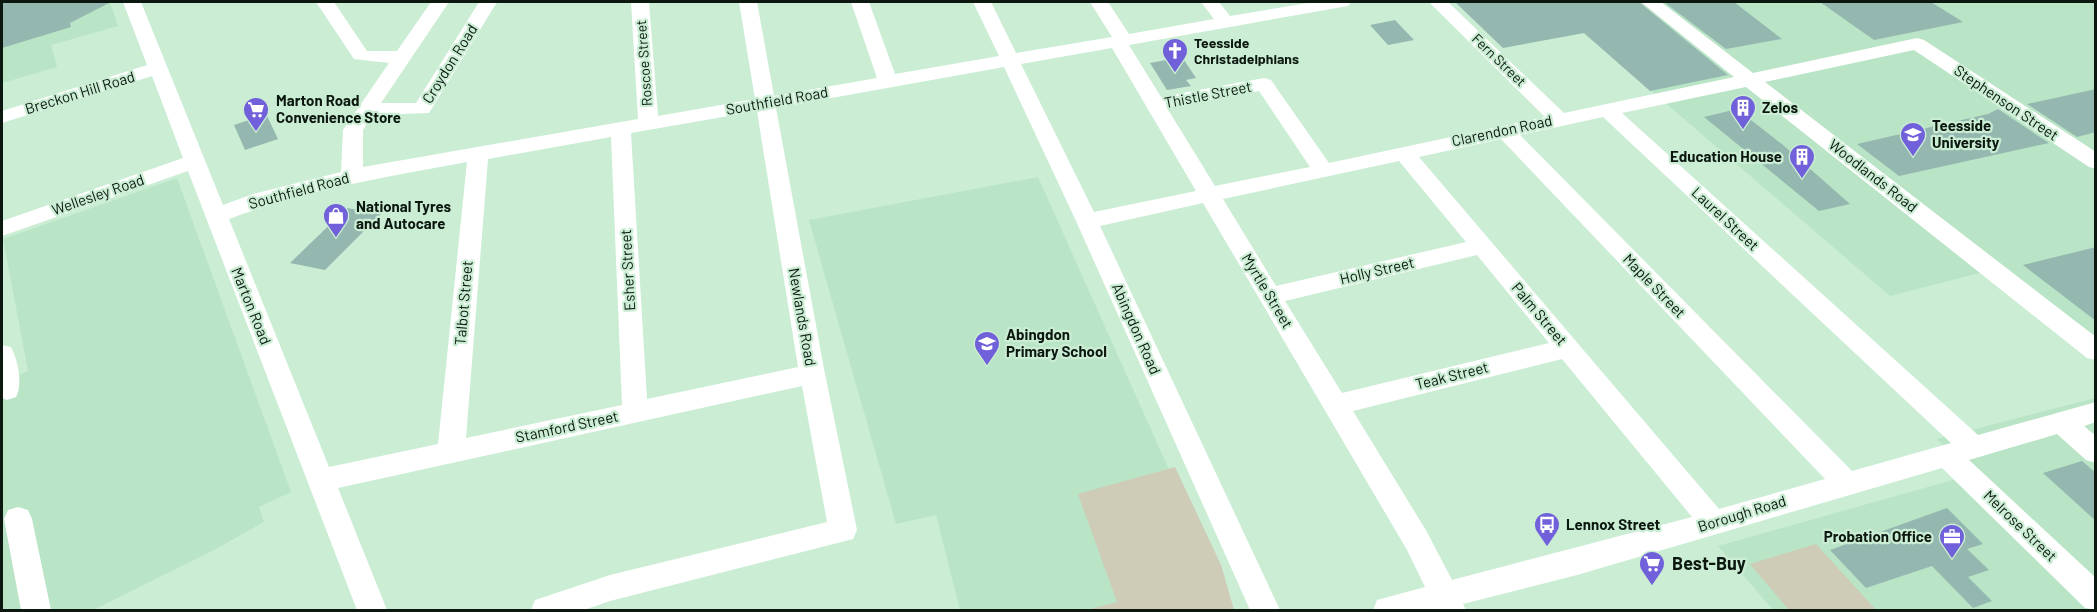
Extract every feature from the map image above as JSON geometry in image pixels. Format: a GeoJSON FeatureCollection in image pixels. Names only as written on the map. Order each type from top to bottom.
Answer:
{"type":"FeatureCollection","features":[{"type":"Feature","properties":{"kind":"street","name":"Marton Road"},"geometry":{"type":"LineString","coordinates":[[132,2],[372,610]]}},
{"type":"Feature","properties":{"kind":"street"},"geometry":{"type":"LineString","coordinates":[[325,2],[361,55],[376,58],[400,57]]}},
{"type":"Feature","properties":{"kind":"street"},"geometry":{"type":"LineString","coordinates":[[352,176],[353,130],[400,57],[440,2]]}},
{"type":"Feature","properties":{"kind":"street","name":"Croydon Road"},"geometry":{"type":"LineString","coordinates":[[365,109],[422,109],[488,2]]}},
{"type":"Feature","properties":{"kind":"street","name":"Roscoe Street"},"geometry":{"type":"LineString","coordinates":[[640,2],[648,124]]}},
{"type":"Feature","properties":{"kind":"street","name":"Newlands Road"},"geometry":{"type":"LineString","coordinates":[[546,610],[610,588],[843,530],[812,374],[748,2]]}},
{"type":"Feature","properties":{"kind":"street"},"geometry":{"type":"LineString","coordinates":[[860,2],[888,81]]}},
{"type":"Feature","properties":{"kind":"street","name":"Abingdon Road"},"geometry":{"type":"LineString","coordinates":[[982,2],[1087,220],[1262,605]]}},
{"type":"Feature","properties":{"kind":"street"},"geometry":{"type":"LineString","coordinates":[[1210,2],[1226,22]]}},
{"type":"Feature","properties":{"kind":"street","name":"Southfield Road"},"geometry":{"type":"LineString","coordinates":[[215,216],[261,199],[352,176],[648,124],[764,96],[888,81],[1005,51],[1121,40],[1317,4],[1342,2]]}},
{"type":"Feature","properties":{"kind":"street","name":"Fern Street"},"geometry":{"type":"LineString","coordinates":[[1438,2],[1560,119]]}},
{"type":"Feature","properties":{"kind":"street","name":"Woodlands Road"},"geometry":{"type":"LineString","coordinates":[[1650,2],[2096,351]]}},
{"type":"Feature","properties":{"kind":"street","name":"Myrtle Street"},"geometry":{"type":"LineString","coordinates":[[1104,9],[1156,104],[1417,541],[1446,603]]}},
{"type":"Feature","properties":{"kind":"street","name":"Clarendon Road"},"geometry":{"type":"LineString","coordinates":[[1087,220],[1917,44]]}},
{"type":"Feature","properties":{"kind":"street","name":"Stephenson Street"},"geometry":{"type":"LineString","coordinates":[[1917,44],[2096,162]]}},
{"type":"Feature","properties":{"kind":"street","name":"Breckon Hill Road"},"geometry":{"type":"LineString","coordinates":[[2,117],[158,68]]}},
{"type":"Feature","properties":{"kind":"street","name":"Thistle Street"},"geometry":{"type":"LineString","coordinates":[[1156,104],[1264,84],[1323,170]]}},
{"type":"Feature","properties":{"kind":"street","name":"Laurel Street"},"geometry":{"type":"LineString","coordinates":[[1606,109],[1973,447]]}},
{"type":"Feature","properties":{"kind":"street","name":"Esher Street"},"geometry":{"type":"LineString","coordinates":[[621,129],[636,412]]}},
{"type":"Feature","properties":{"kind":"street","name":"Maple Street"},"geometry":{"type":"LineString","coordinates":[[1504,131],[1845,482]]}},
{"type":"Feature","properties":{"kind":"street","name":"Palm Street"},"geometry":{"type":"LineString","coordinates":[[1404,153],[1714,522]]}},
{"type":"Feature","properties":{"kind":"street","name":"Talbot Street"},"geometry":{"type":"LineString","coordinates":[[451,452],[478,154]]}},
{"type":"Feature","properties":{"kind":"street","name":"Wellesley Road"},"geometry":{"type":"LineString","coordinates":[[2,229],[194,162]]}},
{"type":"Feature","properties":{"kind":"street","name":"Holly Street"},"geometry":{"type":"LineString","coordinates":[[1270,296],[1483,246]]}},
{"type":"Feature","properties":{"kind":"street","name":"Teak Street"},"geometry":{"type":"LineString","coordinates":[[1336,405],[1567,348]]}},
{"type":"Feature","properties":{"kind":"street"},"geometry":{"type":"LineString","coordinates":[[2,354],[7,390]]}},
{"type":"Feature","properties":{"kind":"street","name":"Stamford Street"},"geometry":{"type":"LineString","coordinates":[[322,480],[812,374]]}},
{"type":"Feature","properties":{"kind":"street","name":"Borough Road"},"geometry":{"type":"LineString","coordinates":[[1388,610],[1446,603],[1845,482],[2096,412]]}},
{"type":"Feature","properties":{"kind":"street"},"geometry":{"type":"LineString","coordinates":[[2061,422],[2096,452]]}},
{"type":"Feature","properties":{"kind":"street","name":"Melrose Street"},"geometry":{"type":"LineString","coordinates":[[1946,454],[2096,598]]}},
{"type":"Feature","properties":{"kind":"street"},"geometry":{"type":"LineString","coordinates":[[18,519],[36,610]]}},
{"type":"Feature","properties":{"kind":"shaded area"},"geometry":{"type":"Polygon","coordinates":[[[2,2],[110,2],[118,26],[51,45],[57,67],[2,83],[2,2]]]}},
{"type":"Feature","properties":{"kind":"shaded area","name":"Teesside University"},"geometry":{"type":"Polygon","coordinates":[[[1456,2],[2095,2],[2095,343],[1999,268],[1890,296],[1584,33],[1503,48],[1456,2]]]}},
{"type":"Feature","properties":{"kind":"shaded area","name":"Abingdon Primary School"},"geometry":{"type":"Polygon","coordinates":[[[1038,177],[1230,606],[1216,610],[960,610],[936,515],[896,524],[809,220],[1038,177]]]}},
{"type":"Feature","properties":{"kind":"shaded area"},"geometry":{"type":"Polygon","coordinates":[[[177,178],[291,492],[259,507],[264,522],[214,550],[93,610],[2,610],[2,382],[28,371],[3,239],[177,178]]]}},
{"type":"Feature","properties":{"kind":"shaded area"},"geometry":{"type":"Polygon","coordinates":[[[2095,398],[2095,610],[1773,610],[1718,546],[1974,474],[1937,439],[2095,398]]]}},
{"type":"Feature","properties":{"kind":"shaded area"},"geometry":{"type":"Polygon","coordinates":[[[1175,467],[1221,565],[1234,610],[1087,610],[1117,602],[1078,494],[1175,467]]]}},
{"type":"Feature","properties":{"kind":"shaded area"},"geometry":{"type":"Polygon","coordinates":[[[1816,544],[1876,610],[1789,610],[1750,564],[1816,544]]]}},
{"type":"Feature","properties":{"kind":"building"},"geometry":{"type":"Polygon","coordinates":[[[2,2],[111,2],[70,23],[71,27],[2,48],[2,2]]]}},
{"type":"Feature","properties":{"kind":"building"},"geometry":{"type":"Polygon","coordinates":[[[1455,2],[1639,2],[1728,75],[1650,91],[1584,33],[1503,48],[1455,2]]]}},
{"type":"Feature","properties":{"kind":"building"},"geometry":{"type":"Polygon","coordinates":[[[1664,2],[1734,2],[1782,39],[1726,49],[1664,2]]]}},
{"type":"Feature","properties":{"kind":"building"},"geometry":{"type":"Polygon","coordinates":[[[1820,2],[1931,2],[1963,22],[1874,40],[1820,2]]]}},
{"type":"Feature","properties":{"kind":"building"},"geometry":{"type":"Polygon","coordinates":[[[1395,20],[1414,40],[1388,45],[1370,25],[1395,20]]]}},
{"type":"Feature","properties":{"kind":"building","name":"Teesside Christadelphians"},"geometry":{"type":"Polygon","coordinates":[[[1182,57],[1196,78],[1186,80],[1191,86],[1167,90],[1150,63],[1182,57]]]}},
{"type":"Feature","properties":{"kind":"building"},"geometry":{"type":"Polygon","coordinates":[[[2096,89],[2096,132],[2077,137],[2027,104],[2096,89]]]}},
{"type":"Feature","properties":{"kind":"building"},"geometry":{"type":"Polygon","coordinates":[[[1737,109],[1783,145],[1850,204],[1819,211],[1704,117],[1737,109]]]}},
{"type":"Feature","properties":{"kind":"building"},"geometry":{"type":"Polygon","coordinates":[[[1998,109],[2049,143],[1899,176],[1857,144],[1988,114],[1998,109]]]}},
{"type":"Feature","properties":{"kind":"building"},"geometry":{"type":"Polygon","coordinates":[[[266,114],[278,139],[245,150],[234,125],[266,114]]]}},
{"type":"Feature","properties":{"kind":"building","name":"National Tyres and Autocare"},"geometry":{"type":"Polygon","coordinates":[[[347,208],[381,214],[325,270],[290,263],[347,208]]]}},
{"type":"Feature","properties":{"kind":"building"},"geometry":{"type":"Polygon","coordinates":[[[2096,247],[2096,321],[2023,265],[2096,247]]]}},
{"type":"Feature","properties":{"kind":"building"},"geometry":{"type":"Polygon","coordinates":[[[2082,461],[2096,473],[2096,521],[2043,473],[2082,461]]]}},
{"type":"Feature","properties":{"kind":"building"},"geometry":{"type":"Polygon","coordinates":[[[1947,508],[1983,544],[1967,549],[1989,570],[1968,577],[1992,601],[1973,608],[1932,566],[1866,588],[1830,550],[1947,508]]]}},
{"type":"Feature","properties":{"kind":"place","name":"Teesside Christadelphians"},"geometry":{"type":"Point","coordinates":[1175,74]}},
{"type":"Feature","properties":{"kind":"place","name":"Zelos"},"geometry":{"type":"Point","coordinates":[1743,131]}},
{"type":"Feature","properties":{"kind":"place","name":"Marton Road Convenience Store"},"geometry":{"type":"Point","coordinates":[256,133]}},
{"type":"Feature","properties":{"kind":"place","name":"Teesside University"},"geometry":{"type":"Point","coordinates":[1913,158]}},
{"type":"Feature","properties":{"kind":"place","name":"Education House"},"geometry":{"type":"Point","coordinates":[1802,180]}},
{"type":"Feature","properties":{"kind":"place","name":"National Tyres and Autocare"},"geometry":{"type":"Point","coordinates":[336,239]}},
{"type":"Feature","properties":{"kind":"place","name":"Abingdon Primary School"},"geometry":{"type":"Point","coordinates":[987,367]}},
{"type":"Feature","properties":{"kind":"place","name":"Lennox Street"},"geometry":{"type":"Point","coordinates":[1547,548]}},
{"type":"Feature","properties":{"kind":"place","name":"Probation Office"},"geometry":{"type":"Point","coordinates":[1952,560]}},
{"type":"Feature","properties":{"kind":"place","name":"Best-Buy"},"geometry":{"type":"Point","coordinates":[1652,587]}}]}
